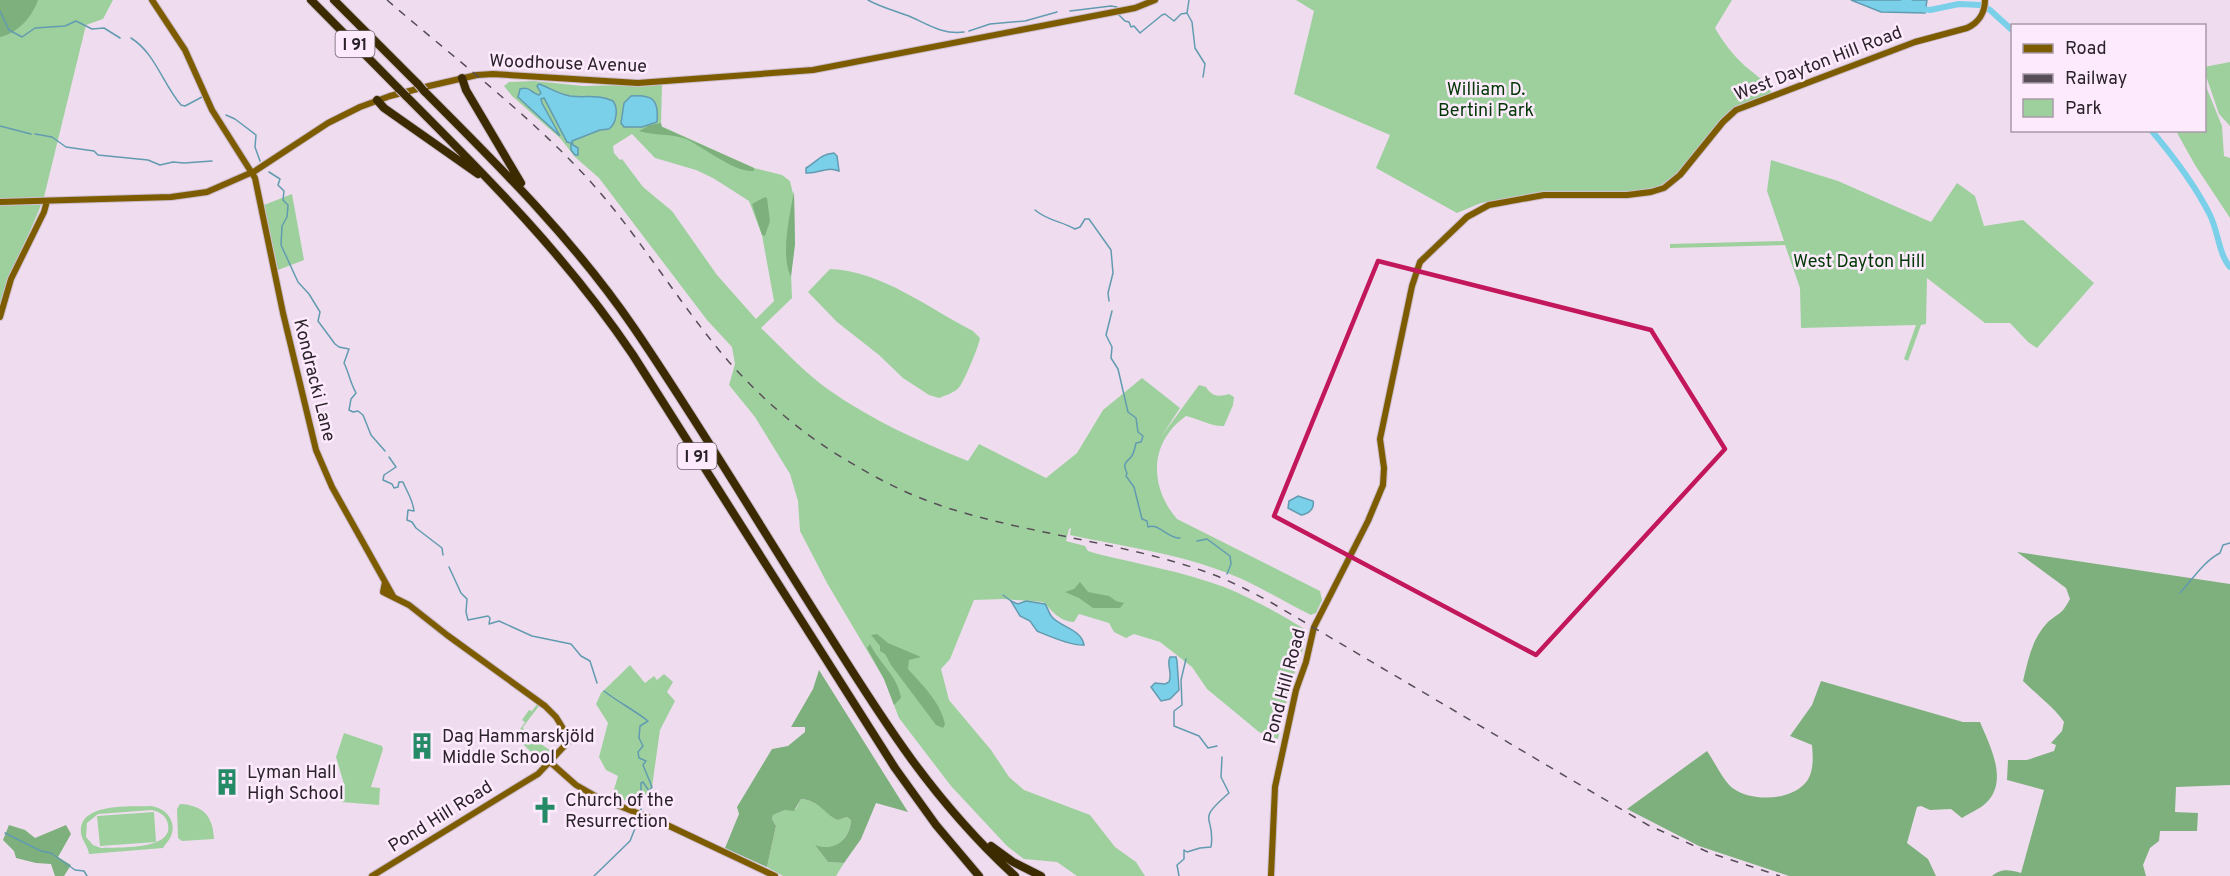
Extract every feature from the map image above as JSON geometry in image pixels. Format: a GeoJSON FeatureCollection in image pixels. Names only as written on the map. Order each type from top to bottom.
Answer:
{"type":"FeatureCollection","features":[{"type":"Feature","properties":{"kind":"highway","name":"I 91"},"geometry":{"type":"LineString","coordinates":[[311,0],[502,193],[555,251],[610,321],[895,768],[936,825],[979,876]]}},
{"type":"Feature","properties":{"kind":"highway","name":"I 91"},"geometry":{"type":"LineString","coordinates":[[334,0],[535,204],[584,261],[635,329],[890,731],[922,776],[954,814],[1016,876]]}},
{"type":"Feature","properties":{"kind":"highway"},"geometry":{"type":"LineString","coordinates":[[462,78],[466,90],[512,170],[530,193],[535,204]]}},
{"type":"Feature","properties":{"kind":"highway"},"geometry":{"type":"LineString","coordinates":[[378,100],[384,108],[461,161],[502,193]]}},
{"type":"Feature","properties":{"kind":"highway"},"geometry":{"type":"LineString","coordinates":[[954,814],[967,822],[1000,854],[1041,876]]}},
{"type":"Feature","properties":{"kind":"main road","name":"Kondracki Lane"},"geometry":{"type":"LineString","coordinates":[[152,0],[185,50],[212,110],[252,173],[257,186],[283,313],[316,450],[333,487],[385,582],[393,596],[409,605],[543,704],[556,717],[570,740]]}},
{"type":"Feature","properties":{"kind":"main road","name":"Woodhouse Avenue"},"geometry":{"type":"LineString","coordinates":[[0,202],[189,195],[213,190],[252,173],[335,119],[378,100],[462,78],[488,74],[638,83],[730,78],[813,70],[1143,6],[1155,0]]}},
{"type":"Feature","properties":{"kind":"main road","name":"West Dayton Hill Road"},"geometry":{"type":"LineString","coordinates":[[1380,446],[1408,303],[1418,266],[1434,247],[1472,214],[1496,203],[1535,196],[1627,195],[1658,190],[1674,181],[1723,122],[1736,110],[1915,42],[1967,28],[1974,24],[1983,13],[1985,1]]}},
{"type":"Feature","properties":{"kind":"main road"},"geometry":{"type":"LineString","coordinates":[[0,317],[11,279],[44,212],[47,201]]}},
{"type":"Feature","properties":{"kind":"main road","name":"Pond Hill Road"},"geometry":{"type":"LineString","coordinates":[[1271,876],[1275,787],[1296,690],[1306,663],[1314,627],[1358,542],[1382,489],[1384,475],[1380,446]]}},
{"type":"Feature","properties":{"kind":"main road"},"geometry":{"type":"LineString","coordinates":[[385,582],[383,592],[393,596]]}},
{"type":"Feature","properties":{"kind":"main road","name":"Pond Hill Road"},"geometry":{"type":"LineString","coordinates":[[372,876],[528,780],[550,762],[570,740]]}},
{"type":"Feature","properties":{"kind":"main road"},"geometry":{"type":"LineString","coordinates":[[550,762],[586,791],[776,876]]}},
{"type":"Feature","properties":{"kind":"highlighted area"},"geometry":{"type":"Polygon","coordinates":[[[1378,261],[1651,330],[1725,449],[1536,655],[1274,516],[1378,261]]]}},
{"type":"Feature","properties":{"kind":"green space"},"geometry":{"type":"Polygon","coordinates":[[[0,0],[113,0],[103,19],[86,25],[44,197],[9,278],[0,306],[0,0]]]}},
{"type":"Feature","properties":{"kind":"green space"},"geometry":{"type":"Polygon","coordinates":[[[0,0],[38,0],[24,23],[0,37],[0,0]]]}},
{"type":"Feature","properties":{"kind":"green space","name":"William D. Bertini Park"},"geometry":{"type":"Polygon","coordinates":[[[1296,0],[1732,0],[1715,28],[1732,53],[1764,82],[1772,94],[1731,110],[1679,172],[1657,188],[1628,193],[1548,192],[1481,203],[1457,213],[1376,168],[1390,135],[1294,94],[1314,11],[1296,0]]]}},
{"type":"Feature","properties":{"kind":"green space"},"geometry":{"type":"Polygon","coordinates":[[[2230,62],[2230,126],[2219,114],[2206,76],[2206,67],[2230,62]]]}},
{"type":"Feature","properties":{"kind":"green space"},"geometry":{"type":"Polygon","coordinates":[[[534,81],[583,86],[662,84],[661,126],[754,168],[782,175],[790,181],[794,198],[795,244],[791,273],[792,298],[761,328],[802,368],[829,390],[879,421],[932,446],[968,461],[979,444],[1046,478],[1077,453],[1103,410],[1142,378],[1180,408],[1161,437],[1199,385],[1206,387],[1216,395],[1229,394],[1234,397],[1224,426],[1186,416],[1174,427],[1165,439],[1157,465],[1161,493],[1177,519],[1320,591],[1322,600],[1316,613],[1311,615],[1243,580],[1182,558],[1070,535],[1071,528],[1066,541],[1085,546],[1088,551],[1098,554],[1224,587],[1306,630],[1303,649],[1290,686],[1278,739],[1259,732],[1207,689],[1192,667],[1160,642],[1134,634],[1126,638],[1114,632],[1109,623],[1079,614],[1074,622],[1064,620],[1043,602],[1003,599],[974,600],[950,659],[941,669],[949,700],[991,750],[1009,777],[1024,790],[1090,815],[1115,847],[1136,862],[1145,876],[1077,876],[1057,862],[1024,859],[1007,846],[951,786],[899,718],[884,679],[827,583],[800,531],[798,501],[790,474],[755,417],[729,385],[735,364],[732,347],[707,320],[599,178],[575,157],[560,138],[512,96],[504,86],[509,82],[534,81]],[[632,134],[613,146],[614,153],[620,160],[622,159],[643,187],[672,211],[717,275],[756,319],[774,301],[762,235],[749,201],[696,170],[655,158],[632,134]]]}},
{"type":"Feature","properties":{"kind":"green space"},"geometry":{"type":"Polygon","coordinates":[[[2206,86],[2222,126],[2224,156],[2230,158],[2230,218],[2177,132],[2206,132],[2206,86]]]}},
{"type":"Feature","properties":{"kind":"green space"},"geometry":{"type":"Polygon","coordinates":[[[661,123],[662,127],[754,168],[754,171],[746,171],[729,164],[686,139],[639,131],[650,125],[661,123]]]}},
{"type":"Feature","properties":{"kind":"green space","name":"West Dayton Hill"},"geometry":{"type":"Polygon","coordinates":[[[1771,160],[1838,181],[1931,222],[1957,183],[1975,196],[1984,226],[2023,220],[2094,283],[2037,348],[2010,323],[1985,323],[1927,278],[1926,324],[1921,325],[1908,361],[1904,359],[1916,325],[1801,328],[1800,288],[1785,245],[1670,248],[1670,244],[1784,241],[1767,191],[1771,160]]]}},
{"type":"Feature","properties":{"kind":"green space"},"geometry":{"type":"Polygon","coordinates":[[[794,191],[795,244],[791,277],[786,258],[786,246],[794,191]]]}},
{"type":"Feature","properties":{"kind":"green space"},"geometry":{"type":"Polygon","coordinates":[[[292,194],[304,260],[278,270],[264,205],[292,194]]]}},
{"type":"Feature","properties":{"kind":"green space"},"geometry":{"type":"Polygon","coordinates":[[[765,197],[770,221],[765,236],[762,235],[752,204],[765,197]]]}},
{"type":"Feature","properties":{"kind":"green space"},"geometry":{"type":"Polygon","coordinates":[[[830,269],[849,271],[886,283],[973,331],[980,338],[979,342],[958,388],[939,398],[929,395],[903,378],[879,355],[837,322],[808,292],[830,269]]]}},
{"type":"Feature","properties":{"kind":"green space"},"geometry":{"type":"Polygon","coordinates":[[[2017,552],[2230,584],[2230,785],[2176,787],[2175,812],[2198,813],[2197,831],[2160,831],[2159,841],[2150,848],[2143,865],[2146,876],[1992,876],[2006,870],[2021,873],[2044,790],[2007,780],[2008,760],[2027,760],[2054,751],[2056,745],[2051,743],[2062,731],[2064,722],[2023,681],[2031,650],[2042,629],[2062,611],[2070,599],[2066,588],[2017,552]]]}},
{"type":"Feature","properties":{"kind":"green space"},"geometry":{"type":"Polygon","coordinates":[[[1080,582],[1088,592],[1109,596],[1124,603],[1120,608],[1093,608],[1065,592],[1074,589],[1080,582]]]}},
{"type":"Feature","properties":{"kind":"green space"},"geometry":{"type":"Polygon","coordinates":[[[877,634],[888,643],[921,657],[909,660],[908,669],[935,701],[943,716],[945,724],[943,728],[936,725],[885,654],[880,651],[880,646],[871,635],[877,634]]]}},
{"type":"Feature","properties":{"kind":"green space"},"geometry":{"type":"Polygon","coordinates":[[[870,644],[899,690],[901,698],[894,705],[884,679],[867,648],[870,644]]]}},
{"type":"Feature","properties":{"kind":"green space"},"geometry":{"type":"Polygon","coordinates":[[[630,665],[645,683],[654,676],[657,680],[664,674],[673,682],[667,692],[675,701],[660,730],[652,787],[639,805],[612,796],[618,776],[606,770],[599,757],[608,723],[596,704],[601,693],[630,665]]]}},
{"type":"Feature","properties":{"kind":"green space"},"geometry":{"type":"Polygon","coordinates":[[[819,670],[908,812],[876,803],[861,839],[844,863],[828,862],[815,845],[828,847],[840,843],[848,833],[851,820],[847,817],[838,820],[813,802],[801,799],[794,811],[785,810],[773,815],[772,819],[776,826],[767,867],[725,848],[739,814],[737,807],[772,749],[788,746],[805,732],[805,727],[791,727],[813,689],[819,670]]]}},
{"type":"Feature","properties":{"kind":"green space"},"geometry":{"type":"Polygon","coordinates":[[[1821,681],[1963,722],[1980,722],[1992,752],[1997,774],[1993,794],[1984,805],[1962,818],[1951,809],[1930,810],[1921,806],[1917,807],[1907,843],[1928,859],[1936,876],[1789,876],[1699,846],[1627,809],[1707,751],[1727,782],[1742,793],[1772,797],[1792,793],[1800,788],[1811,773],[1812,745],[1790,736],[1812,705],[1821,681]]]}},
{"type":"Feature","properties":{"kind":"green space"},"geometry":{"type":"Polygon","coordinates":[[[537,704],[539,706],[523,727],[524,731],[521,736],[523,738],[528,736],[524,742],[528,745],[533,739],[553,752],[542,763],[518,739],[519,731],[525,722],[522,720],[537,704]]]}},
{"type":"Feature","properties":{"kind":"green space"},"geometry":{"type":"Polygon","coordinates":[[[344,733],[382,746],[371,787],[380,788],[379,805],[341,802],[344,784],[336,757],[344,733]]]}},
{"type":"Feature","properties":{"kind":"green space"},"geometry":{"type":"Polygon","coordinates":[[[801,799],[814,802],[838,820],[847,817],[851,820],[848,833],[840,842],[829,847],[816,846],[828,862],[844,863],[836,876],[783,876],[767,867],[776,826],[772,819],[773,815],[785,810],[796,809],[801,799]]]}},
{"type":"Feature","properties":{"kind":"green space"},"geometry":{"type":"Polygon","coordinates":[[[180,804],[201,809],[205,813],[212,824],[214,839],[182,841],[178,838],[177,809],[180,804]]]}},
{"type":"Feature","properties":{"kind":"green space"},"geometry":{"type":"Polygon","coordinates":[[[151,806],[166,812],[173,825],[171,836],[163,848],[89,854],[81,833],[82,823],[88,816],[108,808],[151,806]],[[152,810],[98,814],[87,823],[86,837],[93,845],[101,848],[132,847],[155,842],[164,838],[168,831],[166,819],[152,810]]]}},
{"type":"Feature","properties":{"kind":"green space"},"geometry":{"type":"Polygon","coordinates":[[[154,812],[156,842],[100,846],[97,816],[154,812]]]}},
{"type":"Feature","properties":{"kind":"green space"},"geometry":{"type":"Polygon","coordinates":[[[9,825],[25,830],[35,838],[66,825],[71,834],[58,857],[71,865],[64,876],[55,876],[51,864],[16,858],[14,851],[3,840],[9,825]]]}},
{"type":"Feature","properties":{"kind":"water"},"geometry":{"type":"Polygon","coordinates":[[[1851,0],[1927,0],[1925,13],[1881,12],[1851,0]]]}},
{"type":"Feature","properties":{"kind":"water"},"geometry":{"type":"Polygon","coordinates":[[[539,84],[566,95],[597,97],[613,101],[616,116],[613,124],[609,129],[600,130],[572,141],[573,145],[578,148],[578,155],[575,155],[571,150],[571,143],[567,142],[544,98],[541,99],[542,103],[560,136],[518,97],[520,89],[524,88],[539,95],[541,93],[537,86],[539,84]]]}},
{"type":"Feature","properties":{"kind":"water"},"geometry":{"type":"Polygon","coordinates":[[[631,96],[645,96],[653,100],[657,108],[657,122],[642,127],[624,127],[621,123],[624,103],[631,96]]]}},
{"type":"Feature","properties":{"kind":"water"},"geometry":{"type":"Polygon","coordinates":[[[834,153],[837,156],[839,171],[830,169],[806,173],[806,168],[825,155],[834,153]]]}},
{"type":"Feature","properties":{"kind":"water"},"geometry":{"type":"Polygon","coordinates":[[[1298,496],[1313,501],[1311,510],[1301,515],[1288,508],[1289,501],[1298,496]]]}},
{"type":"Feature","properties":{"kind":"water"},"geometry":{"type":"Polygon","coordinates":[[[1011,601],[1018,604],[1026,601],[1045,604],[1052,617],[1079,635],[1084,645],[1067,642],[1037,631],[1030,621],[1020,616],[1011,601]]]}},
{"type":"Feature","properties":{"kind":"water"},"geometry":{"type":"Polygon","coordinates":[[[1170,657],[1176,657],[1179,690],[1170,699],[1161,701],[1151,687],[1155,683],[1169,682],[1170,657]]]}},
{"type":"Feature","properties":{"kind":"waterway"},"geometry":{"type":"LineString","coordinates":[[868,0],[935,28],[956,33],[964,32]]}},
{"type":"Feature","properties":{"kind":"waterway"},"geometry":{"type":"LineString","coordinates":[[1189,0],[1187,13],[1192,22],[1195,48],[1205,64],[1203,77]]}},
{"type":"Feature","properties":{"kind":"waterway"},"geometry":{"type":"LineString","coordinates":[[1904,0],[1922,9],[1930,10],[1959,4],[1980,5],[1990,10],[2011,29]]}},
{"type":"Feature","properties":{"kind":"waterway"},"geometry":{"type":"LineString","coordinates":[[1070,11],[1117,7]]}},
{"type":"Feature","properties":{"kind":"waterway"},"geometry":{"type":"LineString","coordinates":[[0,11],[9,30],[22,37],[35,28],[65,26],[76,21],[92,29],[104,28],[120,38]]}},
{"type":"Feature","properties":{"kind":"waterway"},"geometry":{"type":"LineString","coordinates":[[969,31],[990,24],[1025,21],[1057,12]]}},
{"type":"Feature","properties":{"kind":"waterway"},"geometry":{"type":"LineString","coordinates":[[1119,15],[1140,33],[1162,15],[1165,14],[1174,21],[1181,14],[1187,13]]}},
{"type":"Feature","properties":{"kind":"waterway"},"geometry":{"type":"LineString","coordinates":[[131,38],[153,60],[181,105],[185,106],[202,97]]}},
{"type":"Feature","properties":{"kind":"waterway"},"geometry":{"type":"LineString","coordinates":[[226,115],[256,135],[255,147],[260,161]]}},
{"type":"Feature","properties":{"kind":"waterway"},"geometry":{"type":"LineString","coordinates":[[0,126],[31,134]]}},
{"type":"Feature","properties":{"kind":"waterway"},"geometry":{"type":"LineString","coordinates":[[2153,132],[2198,193],[2213,221],[2223,256],[2230,267]]}},
{"type":"Feature","properties":{"kind":"waterway"},"geometry":{"type":"LineString","coordinates":[[35,134],[52,137],[66,147],[94,151],[98,155],[148,160],[160,165],[173,162],[212,161]]}},
{"type":"Feature","properties":{"kind":"waterway"},"geometry":{"type":"LineString","coordinates":[[269,172],[280,179],[278,185],[284,191],[283,200],[288,205],[287,217],[282,226],[281,245],[298,282],[320,312],[318,321],[335,344],[349,349],[344,363],[356,393],[351,399],[349,410],[358,411],[363,415],[371,435],[385,451]]}},
{"type":"Feature","properties":{"kind":"waterway"},"geometry":{"type":"LineString","coordinates":[[1035,210],[1075,229],[1080,227],[1085,219],[1089,219],[1111,250],[1113,273],[1108,293],[1109,301]]}},
{"type":"Feature","properties":{"kind":"waterway"},"geometry":{"type":"LineString","coordinates":[[1112,311],[1106,335],[1112,347],[1111,358],[1118,369],[1128,412],[1136,418],[1138,432],[1143,436],[1141,442],[1136,443],[1133,454],[1125,464],[1126,476],[1134,487],[1142,519],[1147,521],[1148,527],[1156,527],[1171,536],[1180,538]]}},
{"type":"Feature","properties":{"kind":"waterway"},"geometry":{"type":"LineString","coordinates":[[389,457],[396,467],[384,475],[383,480],[392,484],[394,488],[398,487],[399,482],[403,482],[414,511],[408,510],[407,520],[442,548],[443,555]]}},
{"type":"Feature","properties":{"kind":"waterway"},"geometry":{"type":"LineString","coordinates":[[1197,541],[1207,539],[1230,556],[1231,564],[1227,574]]}},
{"type":"Feature","properties":{"kind":"waterway"},"geometry":{"type":"LineString","coordinates":[[2180,593],[2203,566],[2220,553],[2223,545],[2230,543]]}},
{"type":"Feature","properties":{"kind":"waterway"},"geometry":{"type":"LineString","coordinates":[[449,567],[461,593],[467,599],[468,620],[488,616],[489,624],[499,621],[532,636],[571,644],[581,656],[590,661],[597,683]]}},
{"type":"Feature","properties":{"kind":"waterway"},"geometry":{"type":"LineString","coordinates":[[1003,595],[1011,601]]}},
{"type":"Feature","properties":{"kind":"waterway"},"geometry":{"type":"LineString","coordinates":[[1186,659],[1181,680],[1182,705],[1174,711],[1174,726],[1199,736],[1208,748],[1217,746]]}},
{"type":"Feature","properties":{"kind":"waterway"},"geometry":{"type":"LineString","coordinates":[[604,691],[648,721],[640,726],[639,738],[643,746],[638,752],[639,758],[646,761],[643,765],[652,787],[649,791],[643,782],[641,783],[641,812]]}},
{"type":"Feature","properties":{"kind":"waterway"},"geometry":{"type":"LineString","coordinates":[[1179,876],[1177,865],[1184,859],[1184,850],[1187,852],[1211,847],[1209,815],[1212,809],[1229,793],[1221,777],[1222,757]]}},
{"type":"Feature","properties":{"kind":"waterway"},"geometry":{"type":"LineString","coordinates":[[594,876],[630,841],[640,816]]}},
{"type":"Feature","properties":{"kind":"waterway"},"geometry":{"type":"LineString","coordinates":[[5,833],[41,851],[51,853],[75,870],[84,871],[87,876]]}},
{"type":"Feature","properties":{"kind":"railway"},"geometry":{"type":"LineString","coordinates":[[387,0],[517,110],[567,157],[609,203],[729,362],[784,416],[831,451],[872,475],[922,499],[948,508],[1015,526],[1151,555],[1224,579],[1272,603],[1648,825],[1710,853],[1780,876]]}},
{"type":"Feature","properties":{"kind":"place","name":"Dag Hammarskjöld Middle School"},"geometry":{"type":"Point","coordinates":[422,746]}},
{"type":"Feature","properties":{"kind":"place","name":"Lyman Hall High School"},"geometry":{"type":"Point","coordinates":[227,782]}},
{"type":"Feature","properties":{"kind":"place","name":"Church of the Resurrection"},"geometry":{"type":"Point","coordinates":[545,810]}}]}
